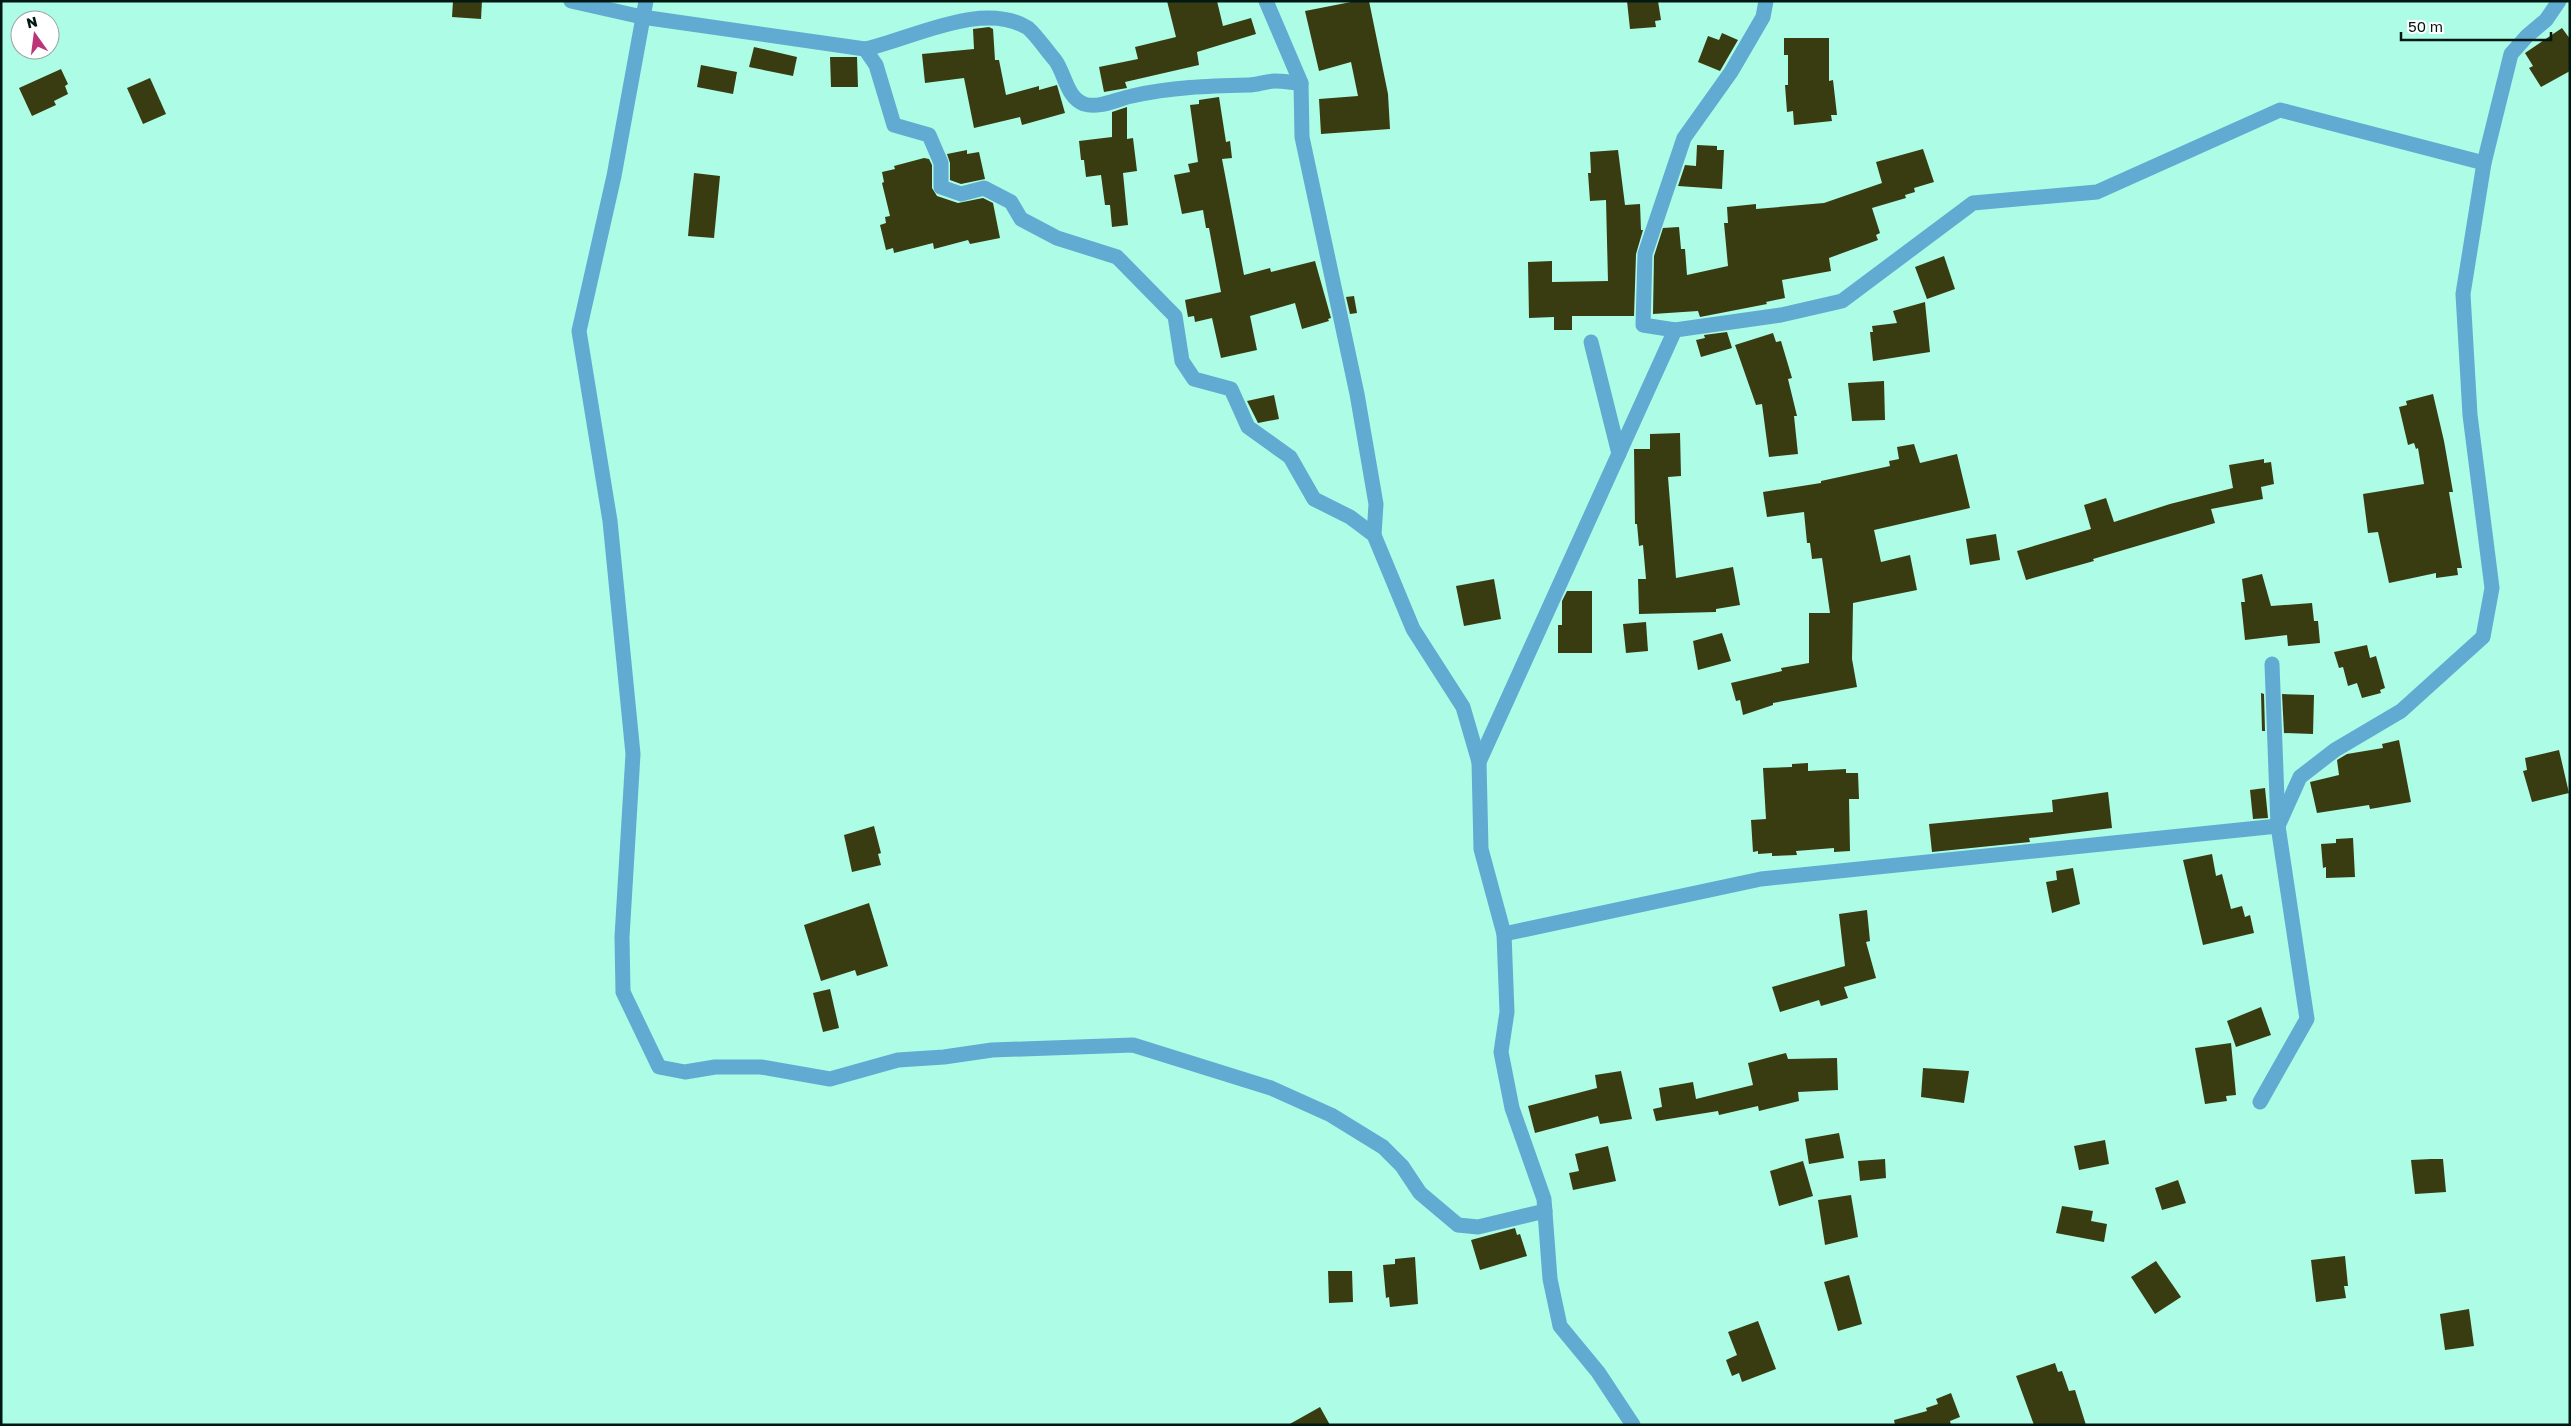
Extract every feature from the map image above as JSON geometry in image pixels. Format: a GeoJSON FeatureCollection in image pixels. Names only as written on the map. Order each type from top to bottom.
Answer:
{"type":"FeatureCollection","features":[{"type":"Feature","properties":{"kind":"street"},"geometry":{"type":"LineString","coordinates":[[571,1],[642,17],[865,49],[887,44],[959,13],[986,10],[1014,17],[1028,28],[1058,64],[1074,96],[1084,104],[1099,105],[1175,88],[1251,85],[1273,81],[1301,83]]}},
{"type":"Feature","properties":{"kind":"street"},"geometry":{"type":"LineString","coordinates":[[646,1],[614,176],[579,331],[610,521],[633,754],[622,937],[623,992],[659,1067],[685,1072],[715,1067],[761,1067],[830,1079],[898,1060],[944,1057],[992,1050],[1133,1045],[1271,1088],[1331,1115],[1383,1147],[1402,1166],[1420,1194],[1458,1225],[1478,1227],[1546,1211]]}},
{"type":"Feature","properties":{"kind":"street"},"geometry":{"type":"LineString","coordinates":[[1266,1],[1301,83],[1302,137],[1357,394],[1376,504],[1374,535],[1413,629],[1463,707],[1479,762],[1481,849],[1504,934],[1507,1012],[1501,1052],[1512,1108],[1544,1199],[1550,1278],[1560,1326],[1598,1372],[1633,1425]]}},
{"type":"Feature","properties":{"kind":"street"},"geometry":{"type":"LineString","coordinates":[[1766,1],[1763,17],[1731,72],[1684,138],[1645,254],[1643,325],[1675,330],[1781,315],[1842,300],[1973,203],[2097,192],[2280,110],[2484,163]]}},
{"type":"Feature","properties":{"kind":"street"},"geometry":{"type":"LineString","coordinates":[[2278,826],[2300,777],[2335,750],[2401,712],[2482,636],[2492,588],[2470,416],[2462,294],[2484,163],[2511,54],[2527,36],[2546,20],[2559,1]]}},
{"type":"Feature","properties":{"kind":"street"},"geometry":{"type":"LineString","coordinates":[[865,49],[876,65],[894,125],[929,135],[941,163],[941,187],[962,194],[984,188],[1011,202],[1021,219],[1057,238],[1117,257],[1175,316],[1182,361],[1194,379],[1231,389],[1248,427],[1290,457],[1314,499],[1350,517],[1374,535]]}},
{"type":"Feature","properties":{"kind":"street"},"geometry":{"type":"LineString","coordinates":[[1479,762],[1675,330]]}},
{"type":"Feature","properties":{"kind":"street"},"geometry":{"type":"LineString","coordinates":[[1591,342],[1619,454]]}},
{"type":"Feature","properties":{"kind":"street"},"geometry":{"type":"LineString","coordinates":[[2260,1102],[2307,1019],[2278,826],[2272,664]]}},
{"type":"Feature","properties":{"kind":"street"},"geometry":{"type":"LineString","coordinates":[[1504,934],[1761,879],[2278,826]]}},
{"type":"Feature","properties":{"kind":"building"},"geometry":{"type":"Polygon","coordinates":[[[453,1],[482,1],[481,19],[452,17],[453,1]]]}},
{"type":"Feature","properties":{"kind":"building"},"geometry":{"type":"Polygon","coordinates":[[[1167,1],[1217,1],[1223,26],[1251,18],[1256,34],[1197,52],[1199,65],[1125,82],[1127,88],[1104,92],[1099,67],[1138,59],[1135,47],[1176,37],[1167,1]]]}},
{"type":"Feature","properties":{"kind":"building"},"geometry":{"type":"Polygon","coordinates":[[[1356,1],[1369,1],[1388,94],[1390,129],[1321,134],[1319,99],[1358,96],[1351,62],[1319,71],[1305,11],[1356,1]]]}},
{"type":"Feature","properties":{"kind":"building"},"geometry":{"type":"Polygon","coordinates":[[[1627,1],[1658,1],[1661,20],[1655,21],[1656,27],[1630,29],[1627,1]]]}},
{"type":"Feature","properties":{"kind":"building"},"geometry":{"type":"Polygon","coordinates":[[[989,27],[993,29],[995,60],[999,60],[1006,95],[1039,86],[1039,90],[1057,85],[1065,113],[1022,125],[1020,117],[974,128],[964,78],[925,83],[922,54],[974,49],[973,29],[989,27]]]}},
{"type":"Feature","properties":{"kind":"building"},"geometry":{"type":"Polygon","coordinates":[[[2562,28],[2570,39],[2570,71],[2541,87],[2529,68],[2533,66],[2525,53],[2562,28]]]}},
{"type":"Feature","properties":{"kind":"building"},"geometry":{"type":"Polygon","coordinates":[[[1722,33],[1738,40],[1720,71],[1698,62],[1708,36],[1719,40],[1722,33]]]}},
{"type":"Feature","properties":{"kind":"building"},"geometry":{"type":"Polygon","coordinates":[[[1784,38],[1829,38],[1829,81],[1833,80],[1837,115],[1831,115],[1832,121],[1794,125],[1793,111],[1787,112],[1785,85],[1788,85],[1788,55],[1784,55],[1784,38]]]}},
{"type":"Feature","properties":{"kind":"building"},"geometry":{"type":"Polygon","coordinates":[[[754,47],[797,57],[793,76],[749,67],[754,47]]]}},
{"type":"Feature","properties":{"kind":"building"},"geometry":{"type":"Polygon","coordinates":[[[830,57],[857,57],[858,87],[831,87],[830,57]]]}},
{"type":"Feature","properties":{"kind":"building"},"geometry":{"type":"Polygon","coordinates":[[[701,65],[737,72],[733,94],[697,87],[701,65]]]}},
{"type":"Feature","properties":{"kind":"building"},"geometry":{"type":"Polygon","coordinates":[[[61,69],[68,84],[65,86],[68,94],[54,101],[56,105],[32,116],[19,88],[61,69]]]}},
{"type":"Feature","properties":{"kind":"building"},"geometry":{"type":"Polygon","coordinates":[[[150,78],[166,114],[143,124],[127,88],[150,78]]]}},
{"type":"Feature","properties":{"kind":"building"},"geometry":{"type":"Polygon","coordinates":[[[1219,97],[1226,142],[1230,141],[1232,158],[1222,159],[1244,275],[1270,268],[1271,272],[1315,261],[1331,318],[1328,319],[1329,321],[1302,329],[1295,303],[1250,316],[1257,350],[1221,358],[1212,318],[1195,322],[1194,316],[1188,317],[1185,300],[1221,292],[1209,228],[1206,228],[1203,210],[1182,214],[1174,175],[1190,172],[1188,164],[1198,162],[1190,105],[1199,104],[1199,100],[1219,97]]]}},
{"type":"Feature","properties":{"kind":"building"},"geometry":{"type":"Polygon","coordinates":[[[1127,107],[1127,139],[1133,138],[1137,171],[1123,173],[1128,225],[1112,227],[1110,205],[1105,205],[1101,175],[1086,177],[1084,160],[1081,160],[1079,141],[1112,137],[1112,112],[1127,107]]]}},
{"type":"Feature","properties":{"kind":"building"},"geometry":{"type":"Polygon","coordinates":[[[1697,145],[1717,146],[1717,150],[1724,150],[1722,189],[1678,186],[1685,165],[1696,166],[1697,145]]]}},
{"type":"Feature","properties":{"kind":"building"},"geometry":{"type":"Polygon","coordinates":[[[1923,149],[1934,182],[1914,188],[1915,192],[1905,195],[1906,198],[1872,208],[1880,233],[1876,235],[1878,240],[1829,258],[1831,271],[1782,280],[1785,298],[1766,302],[1767,304],[1700,317],[1698,311],[1653,314],[1654,256],[1663,228],[1679,227],[1681,249],[1685,249],[1687,275],[1728,266],[1724,223],[1728,223],[1727,207],[1756,204],[1756,209],[1824,203],[1882,183],[1876,162],[1923,149]]]}},
{"type":"Feature","properties":{"kind":"building"},"geometry":{"type":"Polygon","coordinates":[[[967,150],[967,154],[979,152],[985,179],[961,184],[950,180],[950,163],[947,154],[967,150]]]}},
{"type":"Feature","properties":{"kind":"building"},"geometry":{"type":"Polygon","coordinates":[[[1618,150],[1625,205],[1640,204],[1641,230],[1643,230],[1636,254],[1634,316],[1572,316],[1572,330],[1554,330],[1554,317],[1529,318],[1528,262],[1552,261],[1552,282],[1608,281],[1606,200],[1590,201],[1588,173],[1591,173],[1590,152],[1618,150]]]}},
{"type":"Feature","properties":{"kind":"building"},"geometry":{"type":"Polygon","coordinates":[[[924,158],[929,159],[932,165],[932,188],[937,196],[958,203],[983,198],[993,203],[1000,238],[970,244],[968,240],[934,249],[933,243],[894,253],[893,248],[886,250],[880,225],[886,223],[885,217],[890,216],[882,183],[884,182],[882,172],[895,169],[894,166],[924,158]]]}},
{"type":"Feature","properties":{"kind":"building"},"geometry":{"type":"Polygon","coordinates":[[[694,173],[720,176],[714,238],[688,236],[694,173]]]}},
{"type":"Feature","properties":{"kind":"building"},"geometry":{"type":"Polygon","coordinates":[[[1944,256],[1955,289],[1927,299],[1915,267],[1944,256]]]}},
{"type":"Feature","properties":{"kind":"building"},"geometry":{"type":"Polygon","coordinates":[[[1354,296],[1357,313],[1350,314],[1346,297],[1354,296]]]}},
{"type":"Feature","properties":{"kind":"building"},"geometry":{"type":"Polygon","coordinates":[[[1925,302],[1930,352],[1873,361],[1870,332],[1873,332],[1872,326],[1897,323],[1893,311],[1925,302]]]}},
{"type":"Feature","properties":{"kind":"building"},"geometry":{"type":"Polygon","coordinates":[[[1727,332],[1732,348],[1701,357],[1696,340],[1705,338],[1704,335],[1727,332]]]}},
{"type":"Feature","properties":{"kind":"building"},"geometry":{"type":"Polygon","coordinates":[[[1773,333],[1776,342],[1781,341],[1792,378],[1788,379],[1797,416],[1794,416],[1798,454],[1769,457],[1762,404],[1756,405],[1735,345],[1773,333]]]}},
{"type":"Feature","properties":{"kind":"building"},"geometry":{"type":"Polygon","coordinates":[[[1884,381],[1885,420],[1852,421],[1848,383],[1884,381]]]}},
{"type":"Feature","properties":{"kind":"building"},"geometry":{"type":"Polygon","coordinates":[[[2433,394],[2453,492],[2449,492],[2462,568],[2457,568],[2458,575],[2436,578],[2436,573],[2389,583],[2378,532],[2368,533],[2363,494],[2424,484],[2418,448],[2416,449],[2414,443],[2408,445],[2399,407],[2407,405],[2406,401],[2433,394]]]}},
{"type":"Feature","properties":{"kind":"building"},"geometry":{"type":"Polygon","coordinates":[[[1274,395],[1279,419],[1258,423],[1247,401],[1274,395]]]}},
{"type":"Feature","properties":{"kind":"building"},"geometry":{"type":"Polygon","coordinates":[[[1680,433],[1681,476],[1668,477],[1676,578],[1733,567],[1740,605],[1716,609],[1716,612],[1639,614],[1638,579],[1646,579],[1643,545],[1639,546],[1637,524],[1635,524],[1634,449],[1650,449],[1650,434],[1680,433]]]}},
{"type":"Feature","properties":{"kind":"building"},"geometry":{"type":"Polygon","coordinates":[[[1914,444],[1920,463],[1957,454],[1970,508],[1874,530],[1881,562],[1910,555],[1917,590],[1853,603],[1852,659],[1857,687],[1773,703],[1773,705],[1743,715],[1740,700],[1736,701],[1731,683],[1782,671],[1781,668],[1809,663],[1809,613],[1830,613],[1822,558],[1812,559],[1810,543],[1807,543],[1804,512],[1767,517],[1763,492],[1821,483],[1821,481],[1890,466],[1889,461],[1899,459],[1897,447],[1914,444]]]}},
{"type":"Feature","properties":{"kind":"building"},"geometry":{"type":"Polygon","coordinates":[[[2264,459],[2264,463],[2271,462],[2274,484],[2261,487],[2263,499],[2211,509],[2215,523],[2026,580],[2017,551],[2091,529],[2084,505],[2106,498],[2114,522],[2170,504],[2233,488],[2229,465],[2264,459]]]}},
{"type":"Feature","properties":{"kind":"building"},"geometry":{"type":"Polygon","coordinates":[[[1996,534],[2000,560],[1970,565],[1966,539],[1996,534]]]}},
{"type":"Feature","properties":{"kind":"building"},"geometry":{"type":"Polygon","coordinates":[[[2262,574],[2271,606],[2312,603],[2314,621],[2318,621],[2320,643],[2288,646],[2287,635],[2245,640],[2241,602],[2245,602],[2242,579],[2262,574]]]}},
{"type":"Feature","properties":{"kind":"building"},"geometry":{"type":"Polygon","coordinates":[[[1494,579],[1501,619],[1464,626],[1456,586],[1494,579]]]}},
{"type":"Feature","properties":{"kind":"building"},"geometry":{"type":"Polygon","coordinates":[[[1567,591],[1592,591],[1592,653],[1558,653],[1558,625],[1562,625],[1562,601],[1567,591]]]}},
{"type":"Feature","properties":{"kind":"building"},"geometry":{"type":"Polygon","coordinates":[[[1646,622],[1648,651],[1626,653],[1623,624],[1646,622]]]}},
{"type":"Feature","properties":{"kind":"building"},"geometry":{"type":"Polygon","coordinates":[[[1722,633],[1731,661],[1698,670],[1693,641],[1722,633]]]}},
{"type":"Feature","properties":{"kind":"building"},"geometry":{"type":"Polygon","coordinates":[[[2367,645],[2370,658],[2376,656],[2385,688],[2380,690],[2381,693],[2362,698],[2357,683],[2348,686],[2343,667],[2339,668],[2334,652],[2367,645]]]}},
{"type":"Feature","properties":{"kind":"building"},"geometry":{"type":"Polygon","coordinates":[[[2261,693],[2264,694],[2265,731],[2262,731],[2261,693]]]}},
{"type":"Feature","properties":{"kind":"building"},"geometry":{"type":"Polygon","coordinates":[[[2282,694],[2314,695],[2313,734],[2284,733],[2282,694]]]}},
{"type":"Feature","properties":{"kind":"building"},"geometry":{"type":"Polygon","coordinates":[[[2399,740],[2411,802],[2370,809],[2369,805],[2317,813],[2310,782],[2339,775],[2337,760],[2347,754],[2383,748],[2382,744],[2399,740]]]}},
{"type":"Feature","properties":{"kind":"building"},"geometry":{"type":"Polygon","coordinates":[[[2559,750],[2569,793],[2532,802],[2523,771],[2527,770],[2525,758],[2559,750]]]}},
{"type":"Feature","properties":{"kind":"building"},"geometry":{"type":"Polygon","coordinates":[[[1808,763],[1808,771],[1846,769],[1846,773],[1858,773],[1859,799],[1849,799],[1850,851],[1834,852],[1834,848],[1796,851],[1797,855],[1772,856],[1772,853],[1758,854],[1758,851],[1753,852],[1751,820],[1766,819],[1763,768],[1792,767],[1792,764],[1808,763]]]}},
{"type":"Feature","properties":{"kind":"building"},"geometry":{"type":"Polygon","coordinates":[[[2265,788],[2268,818],[2253,819],[2250,790],[2265,788]]]}},
{"type":"Feature","properties":{"kind":"building"},"geometry":{"type":"Polygon","coordinates":[[[2108,792],[2112,828],[2029,838],[2030,842],[1932,852],[1929,824],[2053,812],[2052,800],[2108,792]]]}},
{"type":"Feature","properties":{"kind":"building"},"geometry":{"type":"Polygon","coordinates":[[[874,826],[881,853],[878,854],[881,865],[852,872],[844,835],[874,826]]]}},
{"type":"Feature","properties":{"kind":"building"},"geometry":{"type":"Polygon","coordinates":[[[2353,838],[2355,877],[2326,878],[2326,867],[2323,868],[2321,844],[2336,843],[2336,839],[2353,838]]]}},
{"type":"Feature","properties":{"kind":"building"},"geometry":{"type":"Polygon","coordinates":[[[2212,854],[2216,876],[2222,874],[2231,909],[2242,906],[2245,917],[2250,915],[2254,933],[2203,945],[2183,860],[2212,854]]]}},
{"type":"Feature","properties":{"kind":"building"},"geometry":{"type":"Polygon","coordinates":[[[2073,868],[2080,904],[2052,913],[2046,882],[2057,880],[2056,871],[2073,868]]]}},
{"type":"Feature","properties":{"kind":"building"},"geometry":{"type":"Polygon","coordinates":[[[869,903],[888,966],[857,976],[855,970],[821,981],[804,925],[869,903]]]}},
{"type":"Feature","properties":{"kind":"building"},"geometry":{"type":"Polygon","coordinates":[[[1867,910],[1870,941],[1866,942],[1876,978],[1844,987],[1848,998],[1821,1006],[1819,1000],[1780,1012],[1772,987],[1845,966],[1839,914],[1867,910]]]}},
{"type":"Feature","properties":{"kind":"building"},"geometry":{"type":"Polygon","coordinates":[[[830,989],[839,1028],[823,1032],[813,993],[830,989]]]}},
{"type":"Feature","properties":{"kind":"building"},"geometry":{"type":"Polygon","coordinates":[[[2261,1007],[2271,1035],[2236,1047],[2227,1021],[2261,1007]]]}},
{"type":"Feature","properties":{"kind":"building"},"geometry":{"type":"Polygon","coordinates":[[[2231,1043],[2236,1095],[2226,1096],[2227,1101],[2205,1104],[2195,1048],[2231,1043]]]}},
{"type":"Feature","properties":{"kind":"building"},"geometry":{"type":"Polygon","coordinates":[[[1786,1053],[1788,1059],[1837,1058],[1838,1090],[1798,1092],[1799,1101],[1759,1111],[1758,1106],[1719,1115],[1718,1111],[1656,1121],[1653,1109],[1662,1107],[1659,1088],[1693,1082],[1696,1099],[1753,1085],[1748,1063],[1786,1053]]]}},
{"type":"Feature","properties":{"kind":"building"},"geometry":{"type":"Polygon","coordinates":[[[1923,1068],[1969,1071],[1964,1103],[1921,1097],[1923,1068]]]}},
{"type":"Feature","properties":{"kind":"building"},"geometry":{"type":"Polygon","coordinates":[[[1621,1071],[1632,1119],[1600,1124],[1598,1116],[1535,1133],[1528,1106],[1597,1088],[1595,1075],[1621,1071]]]}},
{"type":"Feature","properties":{"kind":"building"},"geometry":{"type":"Polygon","coordinates":[[[1839,1133],[1844,1158],[1809,1164],[1805,1139],[1839,1133]]]}},
{"type":"Feature","properties":{"kind":"building"},"geometry":{"type":"Polygon","coordinates":[[[2105,1140],[2109,1164],[2079,1170],[2074,1146],[2105,1140]]]}},
{"type":"Feature","properties":{"kind":"building"},"geometry":{"type":"Polygon","coordinates":[[[1608,1146],[1616,1181],[1573,1190],[1569,1173],[1579,1171],[1575,1154],[1608,1146]]]}},
{"type":"Feature","properties":{"kind":"building"},"geometry":{"type":"Polygon","coordinates":[[[1885,1159],[1886,1178],[1860,1181],[1858,1161],[1885,1159]]]}},
{"type":"Feature","properties":{"kind":"building"},"geometry":{"type":"Polygon","coordinates":[[[2443,1159],[2446,1192],[2415,1194],[2411,1160],[2443,1159]]]}},
{"type":"Feature","properties":{"kind":"building"},"geometry":{"type":"Polygon","coordinates":[[[1803,1161],[1813,1196],[1779,1206],[1770,1171],[1803,1161]]]}},
{"type":"Feature","properties":{"kind":"building"},"geometry":{"type":"Polygon","coordinates":[[[2178,1180],[2186,1203],[2162,1210],[2155,1188],[2178,1180]]]}},
{"type":"Feature","properties":{"kind":"building"},"geometry":{"type":"Polygon","coordinates":[[[1851,1195],[1858,1237],[1825,1245],[1818,1200],[1851,1195]]]}},
{"type":"Feature","properties":{"kind":"building"},"geometry":{"type":"Polygon","coordinates":[[[2062,1206],[2093,1211],[2091,1221],[2107,1224],[2104,1242],[2056,1233],[2062,1206]]]}},
{"type":"Feature","properties":{"kind":"building"},"geometry":{"type":"Polygon","coordinates":[[[1515,1228],[1517,1235],[1520,1234],[1527,1256],[1480,1270],[1471,1240],[1515,1228]]]}},
{"type":"Feature","properties":{"kind":"building"},"geometry":{"type":"Polygon","coordinates":[[[2345,1256],[2348,1286],[2344,1286],[2346,1298],[2316,1302],[2311,1260],[2345,1256]]]}},
{"type":"Feature","properties":{"kind":"building"},"geometry":{"type":"Polygon","coordinates":[[[1415,1257],[1418,1304],[1390,1307],[1389,1297],[1386,1298],[1383,1265],[1395,1264],[1395,1259],[1415,1257]]]}},
{"type":"Feature","properties":{"kind":"building"},"geometry":{"type":"Polygon","coordinates":[[[2156,1261],[2181,1297],[2155,1314],[2131,1277],[2156,1261]]]}},
{"type":"Feature","properties":{"kind":"building"},"geometry":{"type":"Polygon","coordinates":[[[1328,1271],[1352,1271],[1353,1302],[1329,1303],[1328,1271]]]}},
{"type":"Feature","properties":{"kind":"building"},"geometry":{"type":"Polygon","coordinates":[[[1849,1275],[1862,1324],[1838,1331],[1824,1282],[1849,1275]]]}},
{"type":"Feature","properties":{"kind":"building"},"geometry":{"type":"Polygon","coordinates":[[[2469,1309],[2474,1346],[2445,1350],[2440,1314],[2469,1309]]]}},
{"type":"Feature","properties":{"kind":"building"},"geometry":{"type":"Polygon","coordinates":[[[1758,1321],[1776,1369],[1742,1382],[1739,1373],[1732,1376],[1726,1360],[1737,1355],[1728,1332],[1758,1321]]]}},
{"type":"Feature","properties":{"kind":"building"},"geometry":{"type":"Polygon","coordinates":[[[2055,1363],[2058,1372],[2062,1371],[2069,1391],[2075,1390],[2086,1425],[2034,1425],[2016,1376],[2055,1363]]]}},
{"type":"Feature","properties":{"kind":"building"},"geometry":{"type":"Polygon","coordinates":[[[1951,1393],[1960,1417],[1950,1421],[1951,1425],[1895,1425],[1894,1420],[1927,1411],[1926,1408],[1938,1404],[1936,1399],[1951,1393]]]}},
{"type":"Feature","properties":{"kind":"building"},"geometry":{"type":"Polygon","coordinates":[[[1320,1407],[1330,1425],[1288,1425],[1320,1407]]]}}]}
